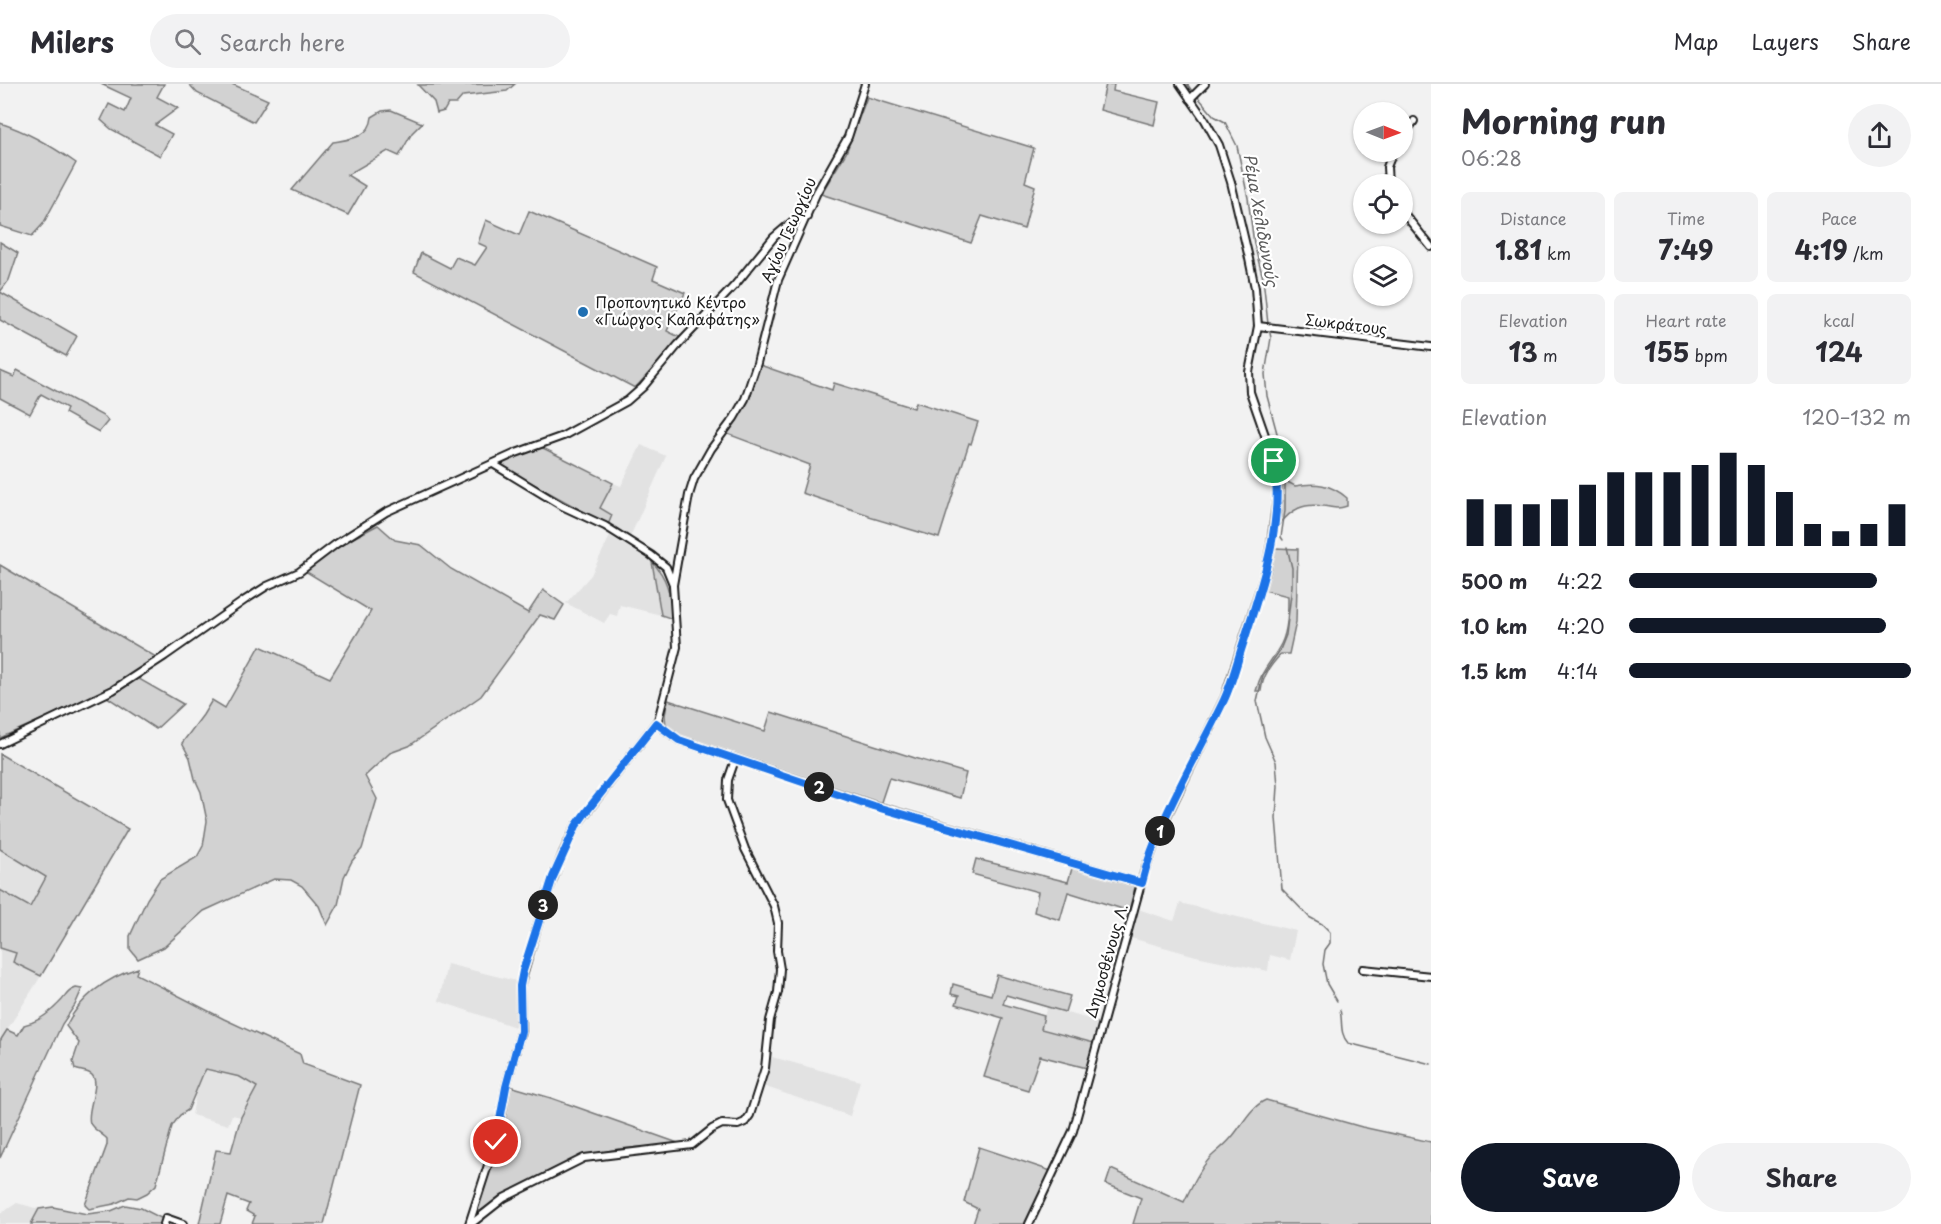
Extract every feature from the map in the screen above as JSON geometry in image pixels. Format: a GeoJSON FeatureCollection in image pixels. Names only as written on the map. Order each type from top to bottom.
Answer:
{"type":"FeatureCollection","features":[{"type":"Feature","properties":{"kind":"street","name":"Αγίου Γεωργίου"},"geometry":{"type":"LineString","coordinates":[[470,1224],[499,1131],[506,1087],[521,1031],[520,986],[550,885],[576,826],[656,723],[677,647],[673,585],[694,479],[745,399],[757,363],[777,283],[821,185],[848,137],[865,84]]}},
{"type":"Feature","properties":{"kind":"street","name":"Δημοσθένους Λ."},"geometry":{"type":"LineString","coordinates":[[1029,1224],[1073,1131],[1142,883],[1159,832],[1225,697],[1259,592],[1271,544],[1278,478],[1250,392],[1250,372],[1258,326],[1255,288],[1231,183],[1217,140],[1180,84]]}},
{"type":"Feature","properties":{"kind":"street"},"geometry":{"type":"LineString","coordinates":[[1190,99],[1204,84]]}},
{"type":"Feature","properties":{"kind":"street"},"geometry":{"type":"LineString","coordinates":[[0,744],[113,690],[245,600],[299,572],[336,544],[386,512],[493,464],[563,436],[627,402],[735,285],[774,237],[794,220],[807,217]]}},
{"type":"Feature","properties":{"kind":"street"},"geometry":{"type":"LineString","coordinates":[[1413,225],[1431,248]]}},
{"type":"Feature","properties":{"kind":"street","name":"Σωκράτους"},"geometry":{"type":"LineString","coordinates":[[1258,326],[1431,347]]}},
{"type":"Feature","properties":{"kind":"street"},"geometry":{"type":"LineString","coordinates":[[493,464],[562,506],[605,526],[644,550],[666,567],[673,585]]}},
{"type":"Feature","properties":{"kind":"street"},"geometry":{"type":"LineString","coordinates":[[656,723],[679,740],[873,806],[1142,883]]}},
{"type":"Feature","properties":{"kind":"street"},"geometry":{"type":"LineString","coordinates":[[470,1224],[504,1198],[585,1158],[692,1145],[712,1129],[722,1124],[738,1125],[745,1122],[750,1115],[765,1068],[770,1020],[778,992],[780,969],[777,951],[778,923],[774,906],[745,849],[727,800],[728,780],[735,759]]}},
{"type":"Feature","properties":{"kind":"street"},"geometry":{"type":"LineString","coordinates":[[1363,969],[1431,976]]}},
{"type":"Feature","properties":{"kind":"street"},"geometry":{"type":"LineString","coordinates":[[164,1224],[166,1218],[183,1224]]}},
{"type":"Feature","properties":{"kind":"shaded area"},"geometry":{"type":"Polygon","coordinates":[[[101,84],[164,84],[157,97],[178,108],[155,125],[172,134],[160,156],[111,129],[101,120],[109,104],[125,112],[131,98],[101,84]]]}},
{"type":"Feature","properties":{"kind":"shaded area"},"geometry":{"type":"Polygon","coordinates":[[[189,84],[232,84],[268,100],[254,122],[197,93],[189,84]]]}},
{"type":"Feature","properties":{"kind":"shaded area"},"geometry":{"type":"Polygon","coordinates":[[[515,84],[507,91],[463,96],[456,104],[448,104],[444,111],[437,113],[434,102],[418,85],[515,84]]]}},
{"type":"Feature","properties":{"kind":"shaded area"},"geometry":{"type":"Polygon","coordinates":[[[1106,84],[1114,84],[1113,91],[1159,102],[1154,125],[1100,110],[1106,84]]]}},
{"type":"Feature","properties":{"kind":"shaded area"},"geometry":{"type":"Polygon","coordinates":[[[867,97],[1034,148],[1025,182],[1035,186],[1024,229],[982,216],[971,243],[821,194],[846,153],[867,97]]]}},
{"type":"Feature","properties":{"kind":"shaded area"},"geometry":{"type":"Polygon","coordinates":[[[391,110],[422,123],[412,133],[399,156],[388,151],[347,175],[365,186],[348,215],[292,190],[333,142],[358,136],[367,129],[372,117],[382,111],[391,110]]]}},
{"type":"Feature","properties":{"kind":"shaded area"},"geometry":{"type":"Polygon","coordinates":[[[0,123],[40,140],[76,163],[43,224],[32,236],[0,226],[0,123]]]}},
{"type":"Feature","properties":{"kind":"shaded area","name":"Προπονητικό Κέντρο «Γιώργος Καλαφάτης»"},"geometry":{"type":"Polygon","coordinates":[[[529,211],[657,267],[653,279],[685,293],[667,331],[681,338],[635,388],[414,272],[421,253],[450,268],[456,257],[475,265],[487,247],[478,243],[486,220],[519,235],[529,211]]]}},
{"type":"Feature","properties":{"kind":"shaded area"},"geometry":{"type":"Polygon","coordinates":[[[0,242],[18,253],[9,280],[0,292],[0,242]]]}},
{"type":"Feature","properties":{"kind":"shaded area"},"geometry":{"type":"Polygon","coordinates":[[[0,292],[77,336],[66,356],[0,320],[0,292]]]}},
{"type":"Feature","properties":{"kind":"shaded area"},"geometry":{"type":"Polygon","coordinates":[[[760,365],[832,390],[834,383],[914,408],[916,402],[978,422],[971,444],[969,443],[939,538],[869,517],[869,515],[802,493],[810,465],[725,433],[746,402],[760,365]]]}},
{"type":"Feature","properties":{"kind":"shaded area"},"geometry":{"type":"Polygon","coordinates":[[[17,370],[105,417],[108,421],[99,432],[65,413],[67,408],[41,394],[30,414],[0,398],[0,371],[14,377],[17,370]]]}},
{"type":"Feature","properties":{"kind":"shaded area"},"geometry":{"type":"Polygon","coordinates":[[[641,445],[666,456],[630,537],[608,525],[600,508],[613,483],[621,486],[641,445]]]}},
{"type":"Feature","properties":{"kind":"shaded area"},"geometry":{"type":"Polygon","coordinates":[[[541,447],[613,483],[600,508],[612,515],[608,525],[497,464],[541,447]]]}},
{"type":"Feature","properties":{"kind":"shaded area"},"geometry":{"type":"Polygon","coordinates":[[[1282,479],[1295,486],[1316,484],[1329,487],[1347,498],[1347,506],[1337,508],[1304,506],[1289,514],[1280,524],[1282,479]]]}},
{"type":"Feature","properties":{"kind":"shaded area"},"geometry":{"type":"Polygon","coordinates":[[[378,525],[395,540],[421,545],[451,569],[528,613],[543,590],[564,605],[555,620],[540,615],[481,696],[409,746],[390,753],[365,776],[377,799],[362,849],[352,861],[344,877],[338,905],[327,925],[319,906],[302,886],[291,880],[274,879],[204,911],[164,947],[138,959],[130,949],[130,936],[147,899],[160,879],[197,857],[203,846],[207,821],[201,792],[190,758],[182,743],[212,700],[225,708],[260,646],[330,678],[371,611],[305,571],[338,546],[378,525]]]}},
{"type":"Feature","properties":{"kind":"shaded area"},"geometry":{"type":"Polygon","coordinates":[[[610,536],[652,562],[661,615],[620,605],[617,616],[610,614],[604,623],[566,603],[591,575],[610,536]]]}},
{"type":"Feature","properties":{"kind":"shaded area"},"geometry":{"type":"Polygon","coordinates":[[[1275,548],[1298,549],[1296,622],[1289,654],[1281,654],[1268,671],[1261,691],[1256,691],[1264,671],[1281,644],[1287,621],[1288,596],[1264,590],[1275,548]]]}},
{"type":"Feature","properties":{"kind":"shaded area"},"geometry":{"type":"Polygon","coordinates":[[[652,562],[665,581],[670,595],[673,619],[661,615],[652,562]]]}},
{"type":"Feature","properties":{"kind":"shaded area"},"geometry":{"type":"Polygon","coordinates":[[[0,565],[161,660],[135,675],[183,704],[156,729],[101,693],[0,738],[0,565]]]}},
{"type":"Feature","properties":{"kind":"shaded area"},"geometry":{"type":"Polygon","coordinates":[[[668,700],[765,731],[771,712],[966,773],[960,798],[889,778],[880,805],[680,737],[666,727],[665,715],[668,700]]]}},
{"type":"Feature","properties":{"kind":"shaded area"},"geometry":{"type":"Polygon","coordinates":[[[0,754],[128,829],[41,976],[13,962],[16,953],[0,948],[0,890],[30,907],[46,877],[0,849],[0,754]]]}},
{"type":"Feature","properties":{"kind":"shaded area"},"geometry":{"type":"Polygon","coordinates":[[[0,849],[46,876],[30,907],[0,890],[0,849]]]}},
{"type":"Feature","properties":{"kind":"shaded area"},"geometry":{"type":"Polygon","coordinates":[[[976,859],[1068,882],[1073,865],[1136,883],[1129,911],[1068,892],[1060,920],[1034,912],[1038,892],[972,874],[976,859]]]}},
{"type":"Feature","properties":{"kind":"shaded area"},"geometry":{"type":"Polygon","coordinates":[[[1180,903],[1296,931],[1290,960],[1270,955],[1268,971],[1196,956],[1131,938],[1138,909],[1174,921],[1180,903]]]}},
{"type":"Feature","properties":{"kind":"shaded area"},"geometry":{"type":"Polygon","coordinates":[[[0,948],[16,953],[13,962],[41,976],[0,1041],[0,948]]]}},
{"type":"Feature","properties":{"kind":"shaded area"},"geometry":{"type":"Polygon","coordinates":[[[447,964],[516,981],[520,1020],[518,1028],[439,1001],[447,964]]]}},
{"type":"Feature","properties":{"kind":"shaded area"},"geometry":{"type":"Polygon","coordinates":[[[138,968],[136,974],[224,1019],[300,1054],[303,1064],[360,1085],[324,1224],[252,1224],[255,1216],[246,1211],[249,1204],[228,1196],[220,1224],[199,1224],[216,1150],[231,1152],[241,1117],[257,1087],[240,1077],[206,1069],[188,1110],[180,1115],[172,1126],[156,1185],[137,1198],[129,1197],[114,1204],[89,1209],[85,1205],[107,1145],[107,1139],[90,1123],[95,1082],[89,1073],[75,1069],[73,1061],[79,1043],[66,1026],[87,997],[115,977],[138,968]]]}},
{"type":"Feature","properties":{"kind":"shaded area"},"geometry":{"type":"Polygon","coordinates":[[[997,975],[1070,996],[1065,1012],[1006,995],[1003,1004],[1044,1016],[1041,1029],[1094,1043],[1087,1068],[1040,1056],[1028,1090],[984,1077],[1003,1018],[956,1004],[959,996],[951,994],[953,984],[991,995],[997,975]]]}},
{"type":"Feature","properties":{"kind":"shaded area"},"geometry":{"type":"Polygon","coordinates":[[[76,988],[82,989],[75,1005],[62,1024],[0,1158],[0,1041],[7,1030],[18,1035],[24,1025],[44,1016],[76,988]]]}},
{"type":"Feature","properties":{"kind":"shaded area"},"geometry":{"type":"Polygon","coordinates":[[[1047,1007],[1099,1022],[1094,1043],[1040,1028],[1047,1007]]]}},
{"type":"Feature","properties":{"kind":"shaded area"},"geometry":{"type":"Polygon","coordinates":[[[772,1057],[860,1081],[850,1116],[763,1086],[772,1057]]]}},
{"type":"Feature","properties":{"kind":"shaded area"},"geometry":{"type":"Polygon","coordinates":[[[206,1069],[240,1077],[257,1086],[241,1117],[232,1115],[228,1125],[192,1115],[196,1092],[206,1069]]]}},
{"type":"Feature","properties":{"kind":"shaded area"},"geometry":{"type":"Polygon","coordinates":[[[510,1086],[551,1098],[681,1144],[618,1149],[581,1156],[504,1195],[473,1216],[503,1130],[510,1086]]]}},
{"type":"Feature","properties":{"kind":"shaded area"},"geometry":{"type":"Polygon","coordinates":[[[1266,1100],[1362,1127],[1431,1142],[1431,1224],[1133,1224],[1141,1198],[1106,1184],[1111,1169],[1184,1202],[1205,1164],[1229,1140],[1251,1112],[1266,1100]]]}},
{"type":"Feature","properties":{"kind":"shaded area"},"geometry":{"type":"Polygon","coordinates":[[[979,1147],[1051,1171],[1027,1224],[973,1224],[978,1209],[964,1202],[979,1147]]]}},
{"type":"Feature","properties":{"kind":"shaded area"},"geometry":{"type":"Polygon","coordinates":[[[17,1203],[39,1209],[31,1224],[0,1224],[0,1214],[17,1203]]]}},
{"type":"Feature","properties":{"kind":"shaded area"},"geometry":{"type":"Polygon","coordinates":[[[125,1205],[141,1208],[163,1219],[161,1224],[31,1224],[39,1209],[53,1207],[87,1214],[111,1211],[125,1205]]]}},
{"type":"Feature","properties":{"kind":"waterway","name":"Ρέμα Χελιδωνούς"},"geometry":{"type":"LineString","coordinates":[[1187,84],[1192,91]]}},
{"type":"Feature","properties":{"kind":"waterway","name":"Ρέμα Χελιδωνούς"},"geometry":{"type":"LineString","coordinates":[[1198,97],[1214,116],[1225,122],[1237,146],[1248,198],[1254,244],[1263,278],[1268,324]]}},
{"type":"Feature","properties":{"kind":"waterway","name":"Ρέμα Χελιδωνούς"},"geometry":{"type":"LineString","coordinates":[[1270,333],[1265,374],[1267,396],[1278,437],[1288,443],[1285,458],[1285,511],[1281,537],[1283,540]]}},
{"type":"Feature","properties":{"kind":"waterway","name":"Ρέμα Χελιδωνούς"},"geometry":{"type":"LineString","coordinates":[[1287,547],[1292,568],[1292,586],[1286,635],[1280,650],[1263,675],[1257,701],[1265,737],[1276,762],[1278,786],[1276,818],[1282,889],[1309,917],[1322,924],[1330,932],[1330,943],[1325,950],[1323,964],[1327,984],[1337,1001]]}},
{"type":"Feature","properties":{"kind":"waterway","name":"Ρέμα Χελιδωνούς"},"geometry":{"type":"LineString","coordinates":[[1340,1010],[1342,1031],[1348,1043],[1431,1064]]}},
{"type":"Feature","properties":{"kind":"place","name":"Προπονητικό Κέντρο «Γιώργος Καλαφάτης»"},"geometry":{"type":"Point","coordinates":[583,312]}},
{"type":"Feature","properties":{"kind":"route"},"geometry":{"type":"LineString","coordinates":[[496,1142],[506,1087],[521,1031],[520,986],[523,971],[553,877],[576,826],[656,723],[679,740],[873,806],[1142,883],[1159,832],[1225,697],[1248,629],[1266,570],[1271,544],[1278,478],[1274,461]]}}]}
